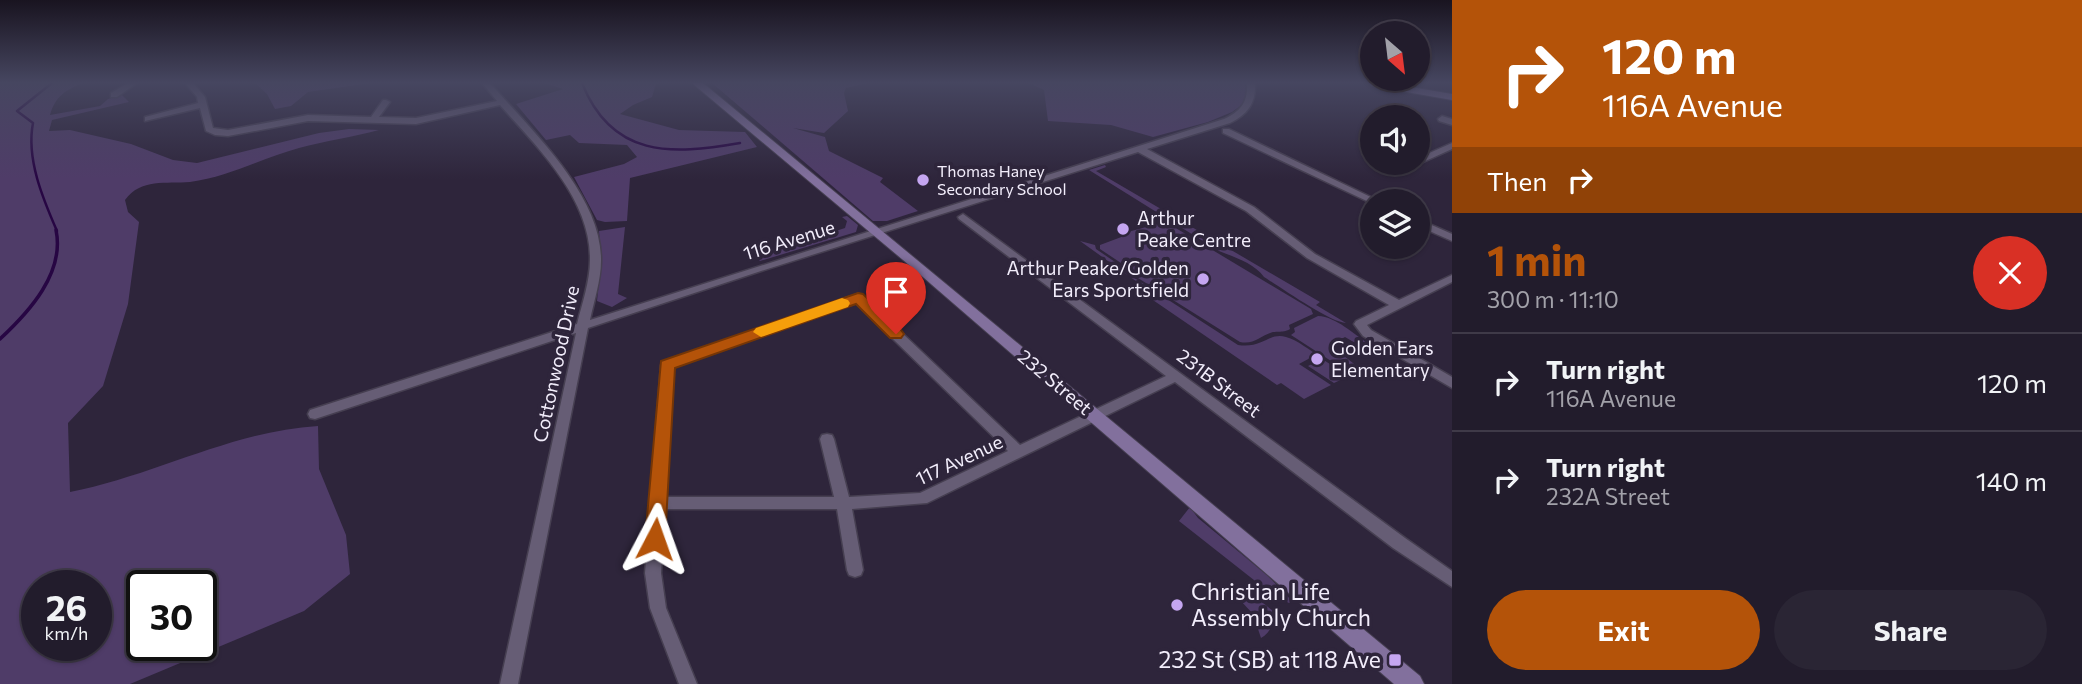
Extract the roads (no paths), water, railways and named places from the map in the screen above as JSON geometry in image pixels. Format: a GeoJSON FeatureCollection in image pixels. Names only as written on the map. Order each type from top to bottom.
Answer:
{"type":"FeatureCollection","features":[{"type":"Feature","properties":{"kind":"main road","name":"232 Street"},"geometry":{"type":"LineString","coordinates":[[736,115],[1412,684]]}},
{"type":"Feature","properties":{"kind":"street"},"geometry":{"type":"LineString","coordinates":[[148,119],[163,115]]}},
{"type":"Feature","properties":{"kind":"street"},"geometry":{"type":"LineString","coordinates":[[204,115],[209,129],[228,133],[308,118],[416,121],[444,115]]}},
{"type":"Feature","properties":{"kind":"street"},"geometry":{"type":"LineString","coordinates":[[374,119],[377,115]]}},
{"type":"Feature","properties":{"kind":"street","name":"Cottonwood Drive"},"geometry":{"type":"LineString","coordinates":[[509,684],[596,263],[592,228],[564,180],[512,115]]}},
{"type":"Feature","properties":{"kind":"street","name":"116 Avenue"},"geometry":{"type":"LineString","coordinates":[[315,414],[1140,149],[1238,115]]}},
{"type":"Feature","properties":{"kind":"street"},"geometry":{"type":"LineString","coordinates":[[1442,120],[1452,122]]}},
{"type":"Feature","properties":{"kind":"street"},"geometry":{"type":"LineString","coordinates":[[1226,131],[1360,194]]}},
{"type":"Feature","properties":{"kind":"street"},"geometry":{"type":"LineString","coordinates":[[1430,156],[1452,146]]}},
{"type":"Feature","properties":{"kind":"street"},"geometry":{"type":"LineString","coordinates":[[1140,149],[1250,209],[1311,256],[1397,304]]}},
{"type":"Feature","properties":{"kind":"street","name":"231B Street"},"geometry":{"type":"LineString","coordinates":[[963,217],[1175,377],[1452,580]]}},
{"type":"Feature","properties":{"kind":"street"},"geometry":{"type":"LineString","coordinates":[[1430,228],[1452,239]]}},
{"type":"Feature","properties":{"kind":"street"},"geometry":{"type":"LineString","coordinates":[[1452,278],[1361,322],[1360,327],[1452,383]]}},
{"type":"Feature","properties":{"kind":"street"},"geometry":{"type":"LineString","coordinates":[[688,684],[662,622],[653,573],[667,365],[858,298],[1019,453]]}},
{"type":"Feature","properties":{"kind":"street","name":"117 Avenue"},"geometry":{"type":"LineString","coordinates":[[657,503],[843,503],[922,499],[1175,377]]}},
{"type":"Feature","properties":{"kind":"street"},"geometry":{"type":"LineString","coordinates":[[827,439],[843,503],[855,570]]}},
{"type":"Feature","properties":{"kind":"waterway"},"geometry":{"type":"LineString","coordinates":[[22,115],[33,123],[31,137],[34,165],[41,192],[57,231]]}},
{"type":"Feature","properties":{"kind":"waterway"},"geometry":{"type":"LineString","coordinates":[[601,115],[610,126],[627,138],[646,146],[690,149],[740,143]]}},
{"type":"Feature","properties":{"kind":"waterway"},"geometry":{"type":"LineString","coordinates":[[0,339],[33,304],[50,276],[57,246],[56,230]]}},
{"type":"Feature","properties":{"kind":"place","name":"Thomas Haney Secondary School"},"geometry":{"type":"Point","coordinates":[923,180]}},
{"type":"Feature","properties":{"kind":"place","name":"Arthur Peake Centre"},"geometry":{"type":"Point","coordinates":[1123,229]}},
{"type":"Feature","properties":{"kind":"place","name":"Arthur Peake/Golden Ears Sportsfield"},"geometry":{"type":"Point","coordinates":[1203,279]}},
{"type":"Feature","properties":{"kind":"place","name":"Golden Ears Elementary"},"geometry":{"type":"Point","coordinates":[1317,359]}},
{"type":"Feature","properties":{"kind":"place","name":"Christian Life Assembly Church"},"geometry":{"type":"Point","coordinates":[1177,605]}},
{"type":"Feature","properties":{"kind":"place","name":"232 St (SB) at 118 Ave"},"geometry":{"type":"Point","coordinates":[1395,660]}}]}
